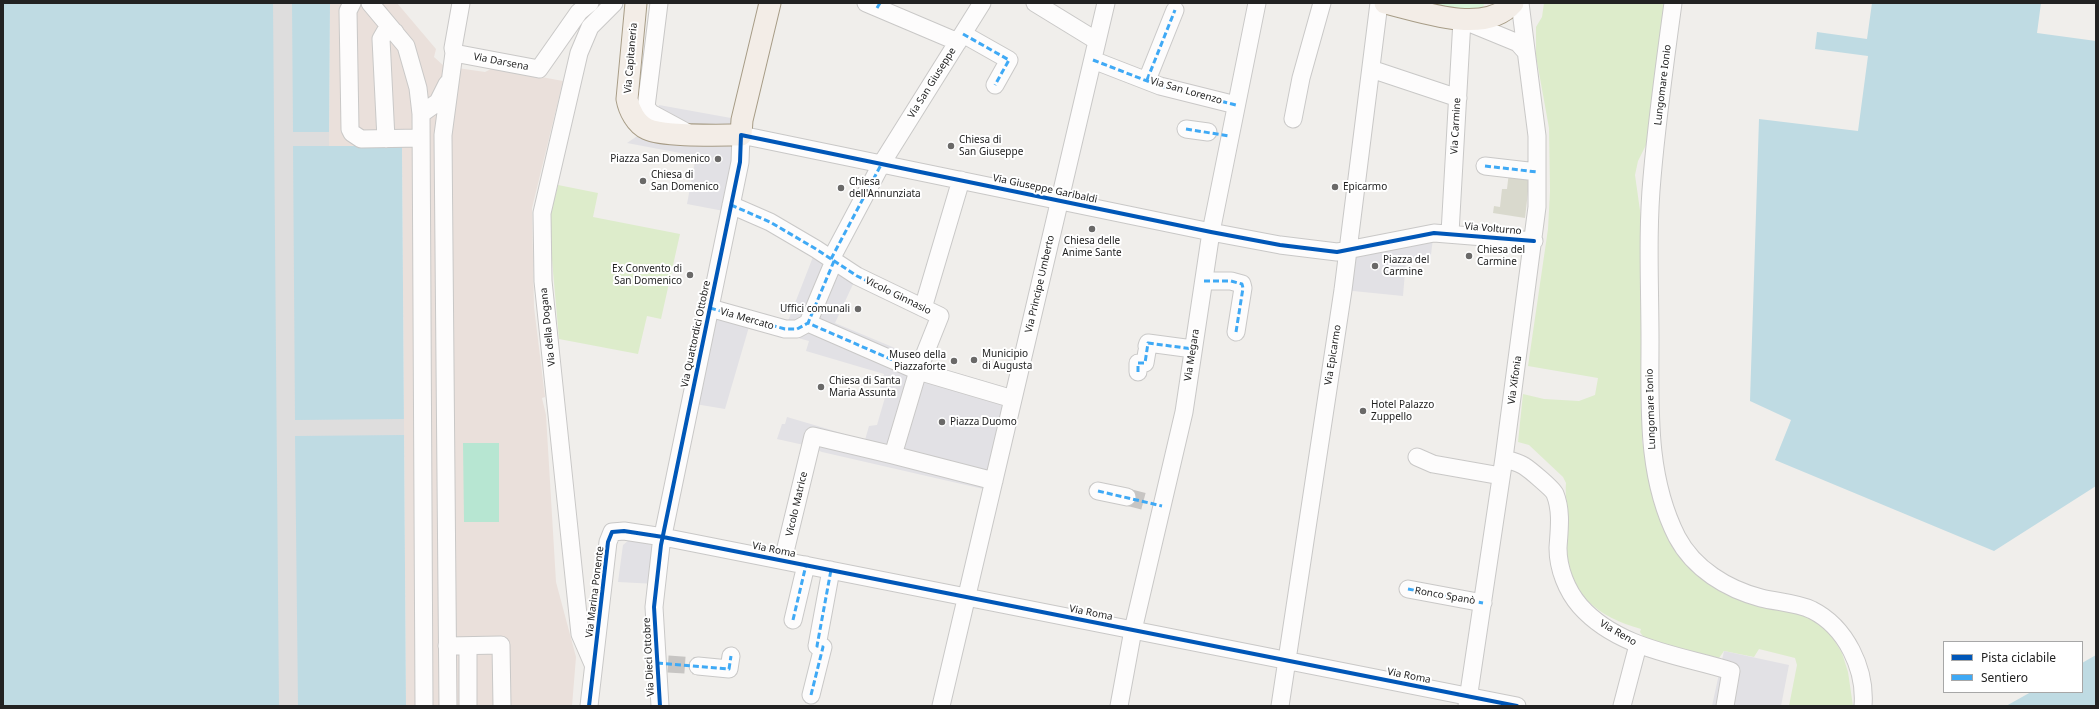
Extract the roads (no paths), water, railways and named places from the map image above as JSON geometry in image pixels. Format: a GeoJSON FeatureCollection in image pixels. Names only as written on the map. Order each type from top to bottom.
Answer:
{"type":"FeatureCollection","features":[{"type":"Feature","properties":{"kind":"main road","name":"Via Capitaneria"},"geometry":{"type":"LineString","coordinates":[[636,3],[627,99],[629,109],[635,119],[652,123]]}},
{"type":"Feature","properties":{"kind":"main road","name":"Via Quattordici Ottobre"},"geometry":{"type":"LineString","coordinates":[[741,135],[742,120],[770,3]]}},
{"type":"Feature","properties":{"kind":"main road"},"geometry":{"type":"LineString","coordinates":[[1385,3],[1462,20],[1496,16],[1507,10],[1513,3]]}},
{"type":"Feature","properties":{"kind":"main road"},"geometry":{"type":"LineString","coordinates":[[652,123],[690,134],[741,135]]}},
{"type":"Feature","properties":{"kind":"street"},"geometry":{"type":"LineString","coordinates":[[352,3],[348,11],[350,129],[352,133],[361,139],[420,138]]}},
{"type":"Feature","properties":{"kind":"street"},"geometry":{"type":"LineString","coordinates":[[370,3],[406,46],[411,60],[421,114],[424,706]]}},
{"type":"Feature","properties":{"kind":"street"},"geometry":{"type":"LineString","coordinates":[[448,706],[443,135],[450,94],[454,53],[453,48],[461,3]]}},
{"type":"Feature","properties":{"kind":"street","name":"Via Darsena"},"geometry":{"type":"LineString","coordinates":[[454,53],[539,69],[579,12],[590,3]]}},
{"type":"Feature","properties":{"kind":"street","name":"Via della Dogana"},"geometry":{"type":"LineString","coordinates":[[593,664],[580,634],[579,626],[543,281],[542,214],[579,53],[590,27],[614,3]]}},
{"type":"Feature","properties":{"kind":"street"},"geometry":{"type":"LineString","coordinates":[[652,123],[646,107],[659,3]]}},
{"type":"Feature","properties":{"kind":"street","name":"Via San Giuseppe"},"geometry":{"type":"LineString","coordinates":[[808,323],[833,258],[882,163],[982,3]]}},
{"type":"Feature","properties":{"kind":"street"},"geometry":{"type":"LineString","coordinates":[[1035,3],[1097,41]]}},
{"type":"Feature","properties":{"kind":"street","name":"Via Principe Umberto"},"geometry":{"type":"LineString","coordinates":[[941,706],[1106,3]]}},
{"type":"Feature","properties":{"kind":"street","name":"Via Megara"},"geometry":{"type":"LineString","coordinates":[[1119,706],[1156,505],[1184,412],[1211,232],[1219,134],[1236,105],[1257,3]]}},
{"type":"Feature","properties":{"kind":"street"},"geometry":{"type":"LineString","coordinates":[[1293,119],[1301,78],[1322,3]]}},
{"type":"Feature","properties":{"kind":"street","name":"Via Epicarmo"},"geometry":{"type":"LineString","coordinates":[[1280,706],[1343,290],[1347,250],[1372,69],[1379,3]]}},
{"type":"Feature","properties":{"kind":"street","name":"Via Xifonia"},"geometry":{"type":"LineString","coordinates":[[1468,701],[1504,458],[1534,241],[1537,207],[1536,136],[1520,3]]}},
{"type":"Feature","properties":{"kind":"street","name":"Lungomare Ionio"},"geometry":{"type":"LineString","coordinates":[[1672,3],[1652,179],[1650,247],[1651,442],[1656,479],[1668,517],[1678,539],[1699,566],[1718,580],[1739,591],[1810,609],[1832,624],[1845,639],[1856,660],[1861,677],[1863,706]]}},
{"type":"Feature","properties":{"kind":"street"},"geometry":{"type":"LineString","coordinates":[[874,5],[960,38],[1009,60],[994,85]]}},
{"type":"Feature","properties":{"kind":"street"},"geometry":{"type":"LineString","coordinates":[[1147,80],[1175,10]]}},
{"type":"Feature","properties":{"kind":"street"},"geometry":{"type":"LineString","coordinates":[[1462,20],[1518,43],[1526,52]]}},
{"type":"Feature","properties":{"kind":"street","name":"Via Carmine"},"geometry":{"type":"LineString","coordinates":[[1450,233],[1462,20]]}},
{"type":"Feature","properties":{"kind":"street"},"geometry":{"type":"LineString","coordinates":[[386,139],[381,39],[385,32],[395,32]]}},
{"type":"Feature","properties":{"kind":"street","name":"Via San Lorenzo"},"geometry":{"type":"LineString","coordinates":[[1093,60],[1160,86],[1236,105]]}},
{"type":"Feature","properties":{"kind":"street"},"geometry":{"type":"LineString","coordinates":[[1372,69],[1458,98]]}},
{"type":"Feature","properties":{"kind":"street"},"geometry":{"type":"LineString","coordinates":[[421,114],[438,102],[451,76]]}},
{"type":"Feature","properties":{"kind":"street"},"geometry":{"type":"LineString","coordinates":[[1186,129],[1219,134]]}},
{"type":"Feature","properties":{"kind":"street","name":"Via Giuseppe Garibaldi"},"geometry":{"type":"LineString","coordinates":[[741,135],[1211,232],[1280,245],[1337,252],[1347,250]]}},
{"type":"Feature","properties":{"kind":"street","name":"Via Quattordici Ottobre"},"geometry":{"type":"LineString","coordinates":[[663,536],[740,162],[741,135]]}},
{"type":"Feature","properties":{"kind":"street"},"geometry":{"type":"LineString","coordinates":[[1485,166],[1537,172]]}},
{"type":"Feature","properties":{"kind":"street"},"geometry":{"type":"LineString","coordinates":[[923,308],[961,180]]}},
{"type":"Feature","properties":{"kind":"street","name":"Vicolo Ginnasio"},"geometry":{"type":"LineString","coordinates":[[731,205],[770,222],[833,258],[857,276],[940,316],[920,366]]}},
{"type":"Feature","properties":{"kind":"street","name":"Via Volturno"},"geometry":{"type":"LineString","coordinates":[[1347,250],[1434,233],[1450,233],[1534,241]]}},
{"type":"Feature","properties":{"kind":"street"},"geometry":{"type":"LineString","coordinates":[[1204,281],[1231,281],[1242,284],[1243,288],[1236,332]]}},
{"type":"Feature","properties":{"kind":"street","name":"Via Mercato"},"geometry":{"type":"LineString","coordinates":[[710,308],[785,329],[797,329],[808,323]]}},
{"type":"Feature","properties":{"kind":"street"},"geometry":{"type":"LineString","coordinates":[[808,323],[920,366],[1013,399]]}},
{"type":"Feature","properties":{"kind":"street"},"geometry":{"type":"LineString","coordinates":[[1138,372],[1138,363],[1145,363],[1148,343],[1193,349]]}},
{"type":"Feature","properties":{"kind":"street"},"geometry":{"type":"LineString","coordinates":[[920,366],[893,455],[994,481]]}},
{"type":"Feature","properties":{"kind":"street"},"geometry":{"type":"LineString","coordinates":[[422,429],[446,429]]}},
{"type":"Feature","properties":{"kind":"street","name":"Vicolo Matrice"},"geometry":{"type":"LineString","coordinates":[[784,560],[813,436],[893,455]]}},
{"type":"Feature","properties":{"kind":"street"},"geometry":{"type":"LineString","coordinates":[[1416,457],[1433,464],[1501,476]]}},
{"type":"Feature","properties":{"kind":"street","name":"Via Reno"},"geometry":{"type":"LineString","coordinates":[[1504,458],[1524,466],[1555,493],[1560,519],[1558,550],[1561,567],[1567,588],[1576,601],[1602,626],[1638,645],[1731,671],[1725,706]]}},
{"type":"Feature","properties":{"kind":"street"},"geometry":{"type":"LineString","coordinates":[[1098,490],[1127,497]]}},
{"type":"Feature","properties":{"kind":"street","name":"Via Marina Ponente"},"geometry":{"type":"LineString","coordinates":[[589,706],[593,664],[602,609],[608,542],[612,532],[624,531],[663,536]]}},
{"type":"Feature","properties":{"kind":"street"},"geometry":{"type":"LineString","coordinates":[[423,535],[447,535]]}},
{"type":"Feature","properties":{"kind":"street","name":"Via Roma"},"geometry":{"type":"LineString","coordinates":[[663,536],[1286,660],[1468,701],[1516,706]]}},
{"type":"Feature","properties":{"kind":"street","name":"Via Dieci Ottobre"},"geometry":{"type":"LineString","coordinates":[[660,706],[662,663],[654,608],[663,536]]}},
{"type":"Feature","properties":{"kind":"street"},"geometry":{"type":"LineString","coordinates":[[793,620],[806,565]]}},
{"type":"Feature","properties":{"kind":"street"},"geometry":{"type":"LineString","coordinates":[[811,695],[823,647],[817,646],[831,570]]}},
{"type":"Feature","properties":{"kind":"street","name":"Ronco Spanò"},"geometry":{"type":"LineString","coordinates":[[1408,589],[1482,603]]}},
{"type":"Feature","properties":{"kind":"street"},"geometry":{"type":"LineString","coordinates":[[424,631],[468,646],[501,645],[502,706]]}},
{"type":"Feature","properties":{"kind":"street"},"geometry":{"type":"LineString","coordinates":[[1622,706],[1638,645]]}},
{"type":"Feature","properties":{"kind":"street"},"geometry":{"type":"LineString","coordinates":[[468,646],[468,706]]}},
{"type":"Feature","properties":{"kind":"street"},"geometry":{"type":"LineString","coordinates":[[698,666],[729,669],[731,656]]}},
{"type":"Feature","properties":{"kind":"water"},"geometry":{"type":"Polygon","coordinates":[[[3,3],[330,3],[329,146],[402,146],[406,706],[3,706],[3,3]]]}},
{"type":"Feature","properties":{"kind":"water"},"geometry":{"type":"Polygon","coordinates":[[[1872,3],[2041,3],[2037,33],[2096,41],[2096,486],[1994,551],[1775,460],[1791,420],[1750,401],[1759,119],[1858,131],[1868,56],[1815,49],[1817,32],[1867,39],[1872,3]]]}},
{"type":"Feature","properties":{"kind":"water"},"geometry":{"type":"Polygon","coordinates":[[[2096,655],[2096,706],[2006,706],[2029,693],[2083,693],[2083,662],[2096,655]]]}},
{"type":"Feature","properties":{"kind":"tunnel"},"geometry":{"type":"LineString","coordinates":[[1127,497],[1150,503]]}},
{"type":"Feature","properties":{"kind":"tunnel"},"geometry":{"type":"LineString","coordinates":[[668,664],[698,666]]}},
{"type":"Feature","properties":{"kind":"place","name":"Chiesa di San Giuseppe"},"geometry":{"type":"Point","coordinates":[951,146]}},
{"type":"Feature","properties":{"kind":"place","name":"Piazza San Domenico"},"geometry":{"type":"Point","coordinates":[718,159]}},
{"type":"Feature","properties":{"kind":"place","name":"Chiesa di San Domenico"},"geometry":{"type":"Point","coordinates":[643,181]}},
{"type":"Feature","properties":{"kind":"place","name":"Epicarmo"},"geometry":{"type":"Point","coordinates":[1335,187]}},
{"type":"Feature","properties":{"kind":"place","name":"Chiesa dell'Annunziata"},"geometry":{"type":"Point","coordinates":[841,188]}},
{"type":"Feature","properties":{"kind":"place","name":"Chiesa delle Anime Sante"},"geometry":{"type":"Point","coordinates":[1092,229]}},
{"type":"Feature","properties":{"kind":"place","name":"Chiesa del Carmine"},"geometry":{"type":"Point","coordinates":[1469,256]}},
{"type":"Feature","properties":{"kind":"place","name":"Piazza del Carmine"},"geometry":{"type":"Point","coordinates":[1375,266]}},
{"type":"Feature","properties":{"kind":"place","name":"Ex Convento di San Domenico"},"geometry":{"type":"Point","coordinates":[690,275]}},
{"type":"Feature","properties":{"kind":"place","name":"Uffici comunali"},"geometry":{"type":"Point","coordinates":[858,309]}},
{"type":"Feature","properties":{"kind":"place","name":"Municipio di Augusta"},"geometry":{"type":"Point","coordinates":[974,360]}},
{"type":"Feature","properties":{"kind":"place","name":"Museo della Piazzaforte"},"geometry":{"type":"Point","coordinates":[954,361]}},
{"type":"Feature","properties":{"kind":"place","name":"Chiesa di Santa Maria Assunta"},"geometry":{"type":"Point","coordinates":[821,387]}},
{"type":"Feature","properties":{"kind":"place","name":"Hotel Palazzo Zuppello"},"geometry":{"type":"Point","coordinates":[1363,411]}},
{"type":"Feature","properties":{"kind":"place","name":"Piazza Duomo"},"geometry":{"type":"Point","coordinates":[942,422]}}]}
